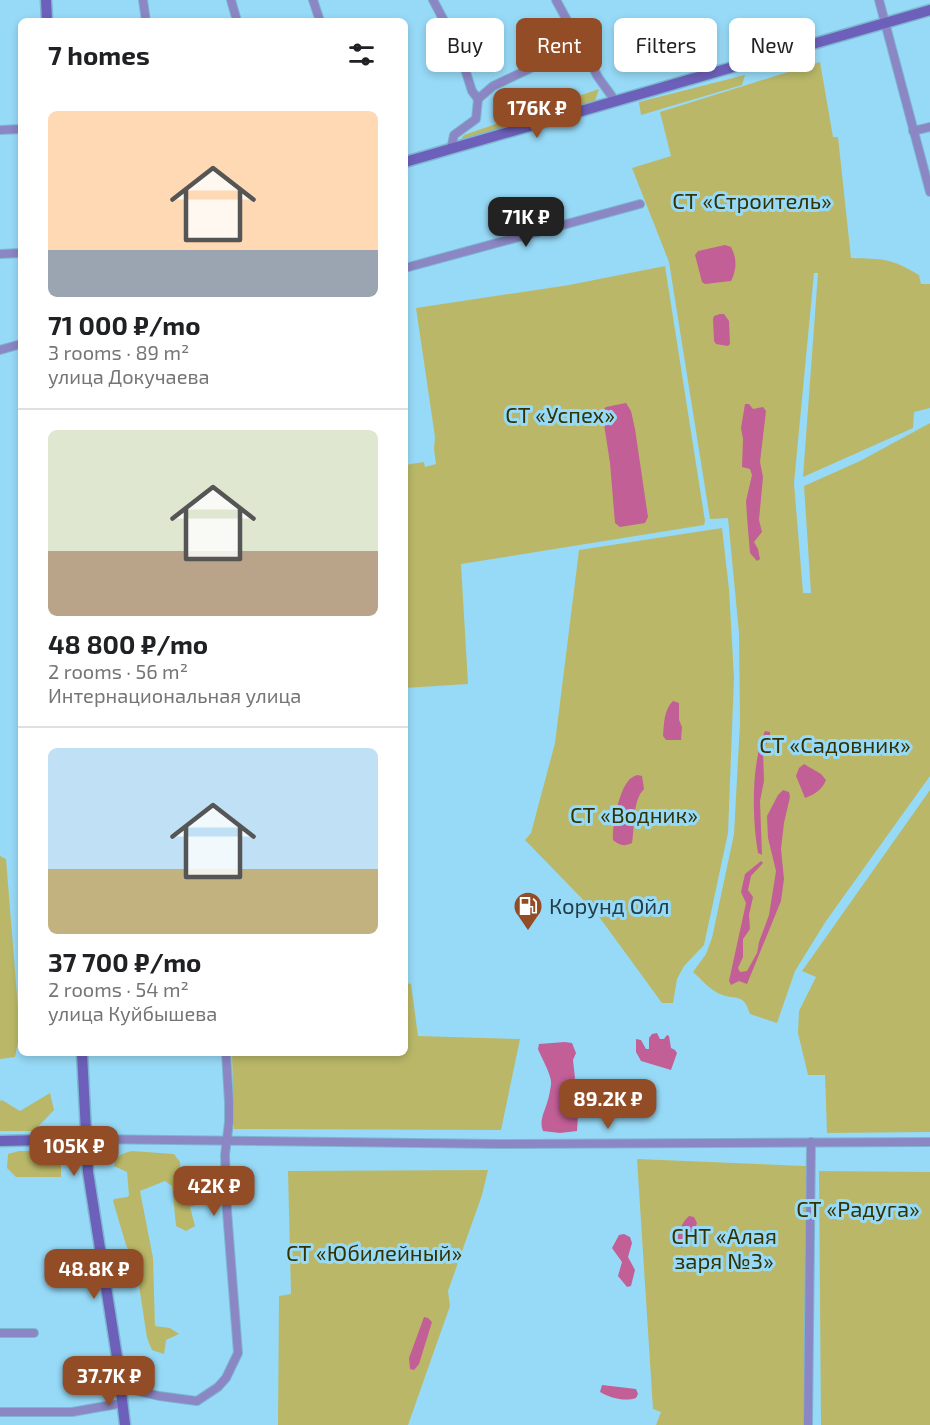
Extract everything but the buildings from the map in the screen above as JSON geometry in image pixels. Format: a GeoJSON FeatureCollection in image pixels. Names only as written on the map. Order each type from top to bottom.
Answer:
{"type":"FeatureCollection","features":[{"type":"Feature","properties":{"kind":"main road"},"geometry":{"type":"LineString","coordinates":[[46,0],[47,18]]}},
{"type":"Feature","properties":{"kind":"main road"},"geometry":{"type":"LineString","coordinates":[[408,161],[930,10]]}},
{"type":"Feature","properties":{"kind":"main road"},"geometry":{"type":"LineString","coordinates":[[82,1056],[88,1172],[125,1425]]}},
{"type":"Feature","properties":{"kind":"main road"},"geometry":{"type":"LineString","coordinates":[[0,1141],[85,1139]]}},
{"type":"Feature","properties":{"kind":"street"},"geometry":{"type":"LineString","coordinates":[[143,0],[146,18]]}},
{"type":"Feature","properties":{"kind":"street"},"geometry":{"type":"LineString","coordinates":[[231,0],[236,18]]}},
{"type":"Feature","properties":{"kind":"street"},"geometry":{"type":"LineString","coordinates":[[313,0],[319,18]]}},
{"type":"Feature","properties":{"kind":"street"},"geometry":{"type":"LineString","coordinates":[[433,0],[458,47],[472,91],[478,99],[476,119],[454,135],[451,149]]}},
{"type":"Feature","properties":{"kind":"street"},"geometry":{"type":"LineString","coordinates":[[556,0],[566,18]]}},
{"type":"Feature","properties":{"kind":"street"},"geometry":{"type":"LineString","coordinates":[[879,0],[930,192]]}},
{"type":"Feature","properties":{"kind":"street"},"geometry":{"type":"LineString","coordinates":[[478,99],[493,86],[523,72]]}},
{"type":"Feature","properties":{"kind":"street"},"geometry":{"type":"LineString","coordinates":[[596,72],[616,102]]}},
{"type":"Feature","properties":{"kind":"street"},"geometry":{"type":"LineString","coordinates":[[914,131],[930,128]]}},
{"type":"Feature","properties":{"kind":"street"},"geometry":{"type":"LineString","coordinates":[[0,130],[18,129]]}},
{"type":"Feature","properties":{"kind":"street"},"geometry":{"type":"LineString","coordinates":[[408,267],[640,204]]}},
{"type":"Feature","properties":{"kind":"street"},"geometry":{"type":"LineString","coordinates":[[0,254],[18,253]]}},
{"type":"Feature","properties":{"kind":"street"},"geometry":{"type":"LineString","coordinates":[[0,350],[18,345]]}},
{"type":"Feature","properties":{"kind":"street"},"geometry":{"type":"LineString","coordinates":[[121,1387],[159,1396],[197,1401],[218,1387],[234,1364],[238,1353],[226,1211],[226,1140],[229,1122],[226,1056]]}},
{"type":"Feature","properties":{"kind":"street"},"geometry":{"type":"LineString","coordinates":[[85,1139],[499,1144],[930,1142]]}},
{"type":"Feature","properties":{"kind":"street"},"geometry":{"type":"LineString","coordinates":[[808,1425],[811,1142]]}},
{"type":"Feature","properties":{"kind":"street"},"geometry":{"type":"LineString","coordinates":[[0,1333],[34,1333]]}},
{"type":"Feature","properties":{"kind":"street"},"geometry":{"type":"LineString","coordinates":[[0,1412],[72,1412],[123,1403]]}},
{"type":"Feature","properties":{"kind":"green space"},"geometry":{"type":"Polygon","coordinates":[[[820,62],[833,137],[838,137],[851,258],[894,262],[919,275],[921,284],[930,284],[930,408],[914,412],[913,428],[803,477],[818,273],[814,273],[794,483],[803,593],[811,593],[804,486],[860,461],[930,423],[930,776],[826,921],[795,971],[777,1023],[750,1014],[742,1000],[716,992],[693,972],[706,954],[712,938],[734,834],[740,723],[739,633],[728,518],[710,519],[669,262],[632,168],[671,156],[660,112],[788,72],[815,72],[815,64],[820,62]]]}},
{"type":"Feature","properties":{"kind":"green space"},"geometry":{"type":"Polygon","coordinates":[[[745,75],[742,85],[641,115],[639,102],[745,75]]]}},
{"type":"Feature","properties":{"kind":"green space"},"geometry":{"type":"Polygon","coordinates":[[[599,89],[595,101],[458,143],[464,135],[599,89]]]}},
{"type":"Feature","properties":{"kind":"green space","name":"СТ «Успех»"},"geometry":{"type":"Polygon","coordinates":[[[665,266],[704,525],[461,564],[468,684],[408,688],[408,465],[424,462],[425,467],[436,464],[435,437],[416,308],[569,285],[665,266]]]}},
{"type":"Feature","properties":{"kind":"green space","name":"СТ «Водник»"},"geometry":{"type":"Polygon","coordinates":[[[722,528],[729,589],[734,678],[728,833],[704,945],[684,966],[677,979],[673,1003],[662,1003],[597,914],[525,840],[531,833],[555,743],[579,550],[722,528]]]}},
{"type":"Feature","properties":{"kind":"green space"},"geometry":{"type":"Polygon","coordinates":[[[930,790],[930,1132],[827,1133],[825,1075],[808,1075],[798,1033],[799,1011],[816,977],[802,971],[930,790]]]}},
{"type":"Feature","properties":{"kind":"green space"},"geometry":{"type":"Polygon","coordinates":[[[0,856],[6,859],[18,1008],[18,1043],[15,1057],[0,1059],[0,856]]]}},
{"type":"Feature","properties":{"kind":"green space"},"geometry":{"type":"Polygon","coordinates":[[[408,984],[411,984],[418,1036],[520,1039],[501,1130],[234,1129],[232,1056],[408,1056],[408,984]]]}},
{"type":"Feature","properties":{"kind":"green space"},"geometry":{"type":"Polygon","coordinates":[[[50,1093],[54,1110],[34,1131],[0,1131],[0,1101],[20,1111],[50,1093]]]}},
{"type":"Feature","properties":{"kind":"green space"},"geometry":{"type":"Polygon","coordinates":[[[19,1151],[50,1151],[61,1165],[61,1177],[16,1177],[7,1168],[8,1154],[19,1151]]]}},
{"type":"Feature","properties":{"kind":"green space"},"geometry":{"type":"Polygon","coordinates":[[[132,1151],[174,1154],[180,1162],[182,1186],[202,1191],[199,1204],[190,1207],[195,1226],[186,1231],[176,1226],[172,1186],[165,1181],[140,1191],[153,1258],[155,1326],[170,1328],[179,1334],[166,1340],[164,1354],[152,1350],[147,1338],[136,1266],[126,1245],[113,1201],[129,1195],[127,1172],[114,1166],[118,1157],[132,1151]]]}},
{"type":"Feature","properties":{"kind":"green space","name":"СНТ «Алая заря №3»"},"geometry":{"type":"Polygon","coordinates":[[[637,1159],[806,1166],[808,1425],[656,1425],[661,1412],[653,1409],[637,1159]]]}},
{"type":"Feature","properties":{"kind":"green space","name":"СТ «Юбилейный»"},"geometry":{"type":"Polygon","coordinates":[[[488,1170],[482,1195],[448,1291],[450,1306],[408,1425],[278,1425],[279,1296],[291,1294],[288,1171],[488,1170]]]}},
{"type":"Feature","properties":{"kind":"green space","name":"СТ «Радуга»"},"geometry":{"type":"Polygon","coordinates":[[[819,1171],[930,1172],[930,1425],[821,1425],[819,1171]]]}},
{"type":"Feature","properties":{"kind":"shaded area"},"geometry":{"type":"Polygon","coordinates":[[[725,245],[731,247],[735,259],[731,281],[705,284],[702,282],[695,255],[698,251],[725,245]]]}},
{"type":"Feature","properties":{"kind":"shaded area"},"geometry":{"type":"Polygon","coordinates":[[[724,314],[729,321],[730,344],[728,346],[716,344],[714,341],[713,319],[714,316],[724,314]]]}},
{"type":"Feature","properties":{"kind":"shaded area"},"geometry":{"type":"Polygon","coordinates":[[[626,403],[631,411],[635,429],[648,517],[645,523],[620,527],[615,523],[610,463],[602,411],[606,407],[626,403]]]}},
{"type":"Feature","properties":{"kind":"shaded area"},"geometry":{"type":"Polygon","coordinates":[[[745,404],[749,404],[753,409],[763,407],[766,411],[760,462],[763,477],[759,520],[762,532],[754,542],[760,559],[757,561],[750,553],[746,501],[752,475],[750,469],[742,467],[741,428],[745,404]]]}},
{"type":"Feature","properties":{"kind":"shaded area"},"geometry":{"type":"Polygon","coordinates":[[[673,701],[679,703],[681,740],[666,740],[663,736],[666,712],[673,701]]]}},
{"type":"Feature","properties":{"kind":"shaded area"},"geometry":{"type":"Polygon","coordinates":[[[765,731],[770,732],[770,737],[763,751],[764,781],[760,801],[762,855],[758,853],[756,839],[754,791],[757,759],[765,731]]]}},
{"type":"Feature","properties":{"kind":"shaded area"},"geometry":{"type":"Polygon","coordinates":[[[804,764],[821,774],[826,780],[818,791],[805,798],[796,776],[799,768],[804,764]]]}},
{"type":"Feature","properties":{"kind":"shaded area"},"geometry":{"type":"Polygon","coordinates":[[[637,775],[642,776],[644,789],[637,800],[632,843],[622,845],[613,840],[617,808],[625,785],[637,775]]]}},
{"type":"Feature","properties":{"kind":"shaded area"},"geometry":{"type":"Polygon","coordinates":[[[783,790],[789,792],[790,797],[781,849],[784,879],[781,901],[747,984],[739,981],[731,985],[729,981],[746,903],[741,892],[745,874],[761,861],[763,863],[751,876],[748,890],[753,897],[749,915],[750,929],[743,939],[743,957],[738,968],[740,972],[747,971],[757,953],[769,915],[776,871],[768,838],[767,816],[783,790]]]}},
{"type":"Feature","properties":{"kind":"shaded area"},"geometry":{"type":"Polygon","coordinates":[[[657,1033],[660,1039],[669,1036],[671,1048],[677,1053],[671,1070],[641,1061],[636,1052],[636,1039],[641,1040],[646,1049],[649,1049],[649,1038],[652,1034],[657,1033]]]}},
{"type":"Feature","properties":{"kind":"shaded area"},"geometry":{"type":"Polygon","coordinates":[[[572,1043],[576,1053],[573,1060],[575,1078],[572,1085],[578,1116],[577,1131],[560,1133],[543,1131],[542,1120],[551,1081],[538,1049],[539,1044],[572,1043]]]}},
{"type":"Feature","properties":{"kind":"shaded area"},"geometry":{"type":"Polygon","coordinates":[[[689,1216],[694,1217],[697,1223],[682,1248],[677,1243],[678,1236],[689,1216]]]}},
{"type":"Feature","properties":{"kind":"shaded area"},"geometry":{"type":"Polygon","coordinates":[[[624,1234],[630,1237],[632,1243],[628,1257],[635,1270],[631,1286],[627,1287],[618,1276],[622,1262],[612,1248],[619,1235],[624,1234]]]}},
{"type":"Feature","properties":{"kind":"shaded area"},"geometry":{"type":"Polygon","coordinates":[[[424,1317],[432,1322],[419,1364],[414,1370],[410,1369],[409,1358],[424,1317]]]}},
{"type":"Feature","properties":{"kind":"shaded area"},"geometry":{"type":"Polygon","coordinates":[[[602,1385],[636,1389],[638,1394],[632,1399],[613,1398],[600,1392],[602,1385]]]}},
{"type":"Feature","properties":{"kind":"place","name":"Корунд Ойл"},"geometry":{"type":"Point","coordinates":[528,932]}},
{"type":"Feature","properties":{"kind":"park label","name":"СТ «Строитель»"},"geometry":{"type":"Point","coordinates":[752,201]}},
{"type":"Feature","properties":{"kind":"park label","name":"СТ «Садовник»"},"geometry":{"type":"Point","coordinates":[835,745]}}]}
